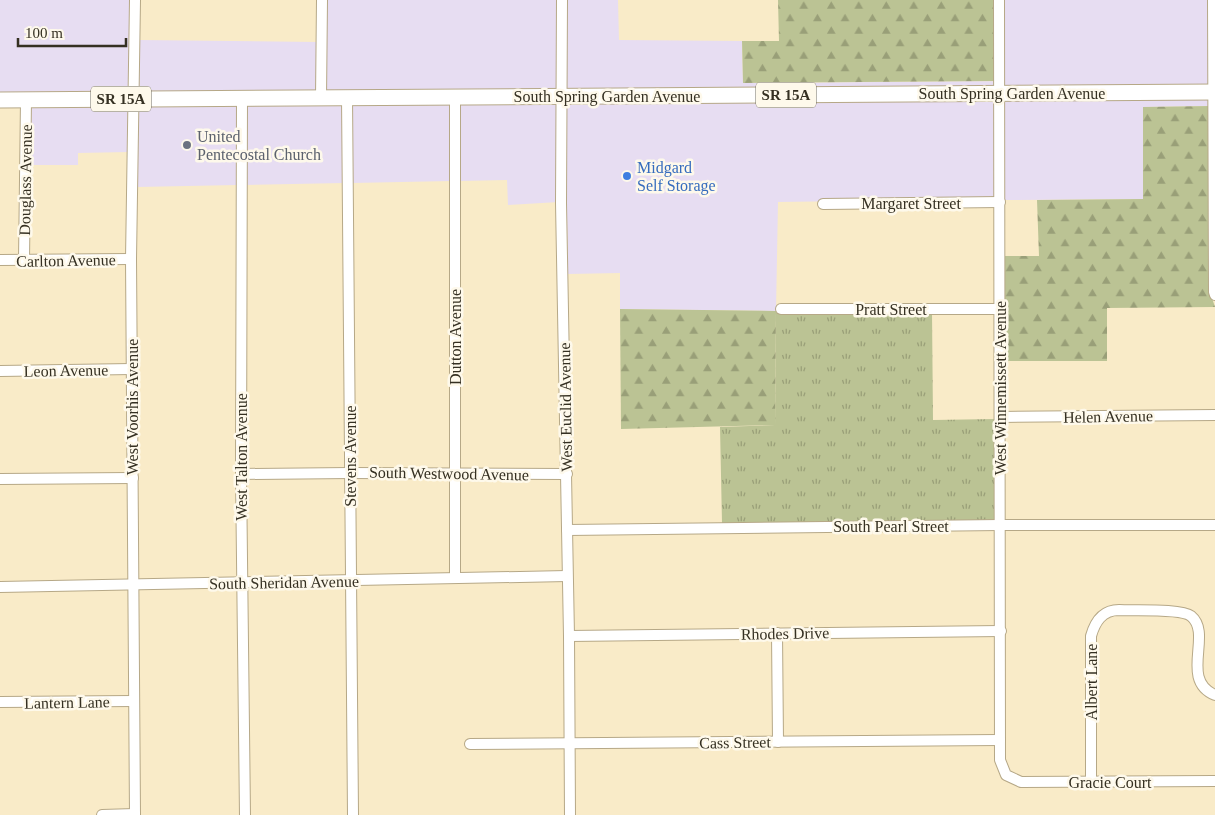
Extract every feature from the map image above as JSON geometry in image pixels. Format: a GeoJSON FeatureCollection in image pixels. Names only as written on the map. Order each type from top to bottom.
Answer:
{"type":"FeatureCollection","features":[{"type":"Feature","properties":{"kind":"highway","name":"South Spring Garden Avenue"},"geometry":{"type":"LineString","coordinates":[[0,100],[1215,92]]}},
{"type":"Feature","properties":{"kind":"street","name":"West Voorhis Avenue"},"geometry":{"type":"LineString","coordinates":[[135,0],[132,259],[135,815]]}},
{"type":"Feature","properties":{"kind":"street"},"geometry":{"type":"LineString","coordinates":[[321,98],[322,0]]}},
{"type":"Feature","properties":{"kind":"street","name":"West Euclid Avenue"},"geometry":{"type":"LineString","coordinates":[[562,0],[561,96],[570,815]]}},
{"type":"Feature","properties":{"kind":"street","name":"West Winnemissett Avenue"},"geometry":{"type":"LineString","coordinates":[[999,0],[1000,760],[1006,775]]}},
{"type":"Feature","properties":{"kind":"street"},"geometry":{"type":"LineString","coordinates":[[1214,0],[1215,295]]}},
{"type":"Feature","properties":{"kind":"street","name":"Stevens Avenue"},"geometry":{"type":"LineString","coordinates":[[347,97],[353,815]]}},
{"type":"Feature","properties":{"kind":"street","name":"Dutton Avenue"},"geometry":{"type":"LineString","coordinates":[[455,97],[455,578]]}},
{"type":"Feature","properties":{"kind":"street","name":"West Talton Avenue"},"geometry":{"type":"LineString","coordinates":[[242,98],[241,474],[245,815]]}},
{"type":"Feature","properties":{"kind":"street","name":"Douglass Avenue"},"geometry":{"type":"LineString","coordinates":[[24,260],[26,100]]}},
{"type":"Feature","properties":{"kind":"street","name":"Margaret Street"},"geometry":{"type":"LineString","coordinates":[[823,204],[1000,202]]}},
{"type":"Feature","properties":{"kind":"street","name":"Carlton Avenue"},"geometry":{"type":"LineString","coordinates":[[0,260],[132,259]]}},
{"type":"Feature","properties":{"kind":"street","name":"Pratt Street"},"geometry":{"type":"LineString","coordinates":[[781,309],[1000,309]]}},
{"type":"Feature","properties":{"kind":"street","name":"Leon Avenue"},"geometry":{"type":"LineString","coordinates":[[0,371],[132,369]]}},
{"type":"Feature","properties":{"kind":"street","name":"Helen Avenue"},"geometry":{"type":"LineString","coordinates":[[1000,417],[1215,415]]}},
{"type":"Feature","properties":{"kind":"street","name":"South Westwood Avenue"},"geometry":{"type":"LineString","coordinates":[[241,474],[567,474]]}},
{"type":"Feature","properties":{"kind":"street"},"geometry":{"type":"LineString","coordinates":[[0,479],[133,478]]}},
{"type":"Feature","properties":{"kind":"street","name":"South Pearl Street"},"geometry":{"type":"LineString","coordinates":[[567,530],[1000,525],[1215,525]]}},
{"type":"Feature","properties":{"kind":"street","name":"South Sheridan Avenue"},"geometry":{"type":"LineString","coordinates":[[0,588],[568,576]]}},
{"type":"Feature","properties":{"kind":"street","name":"Albert Lane"},"geometry":{"type":"LineString","coordinates":[[1091,782],[1090,636],[1094,625],[1103,614],[1114,610],[1177,611],[1190,616],[1195,622],[1198,633],[1198,674],[1200,684],[1206,691],[1215,695]]}},
{"type":"Feature","properties":{"kind":"street","name":"Rhodes Drive"},"geometry":{"type":"LineString","coordinates":[[569,636],[1001,631]]}},
{"type":"Feature","properties":{"kind":"street"},"geometry":{"type":"LineString","coordinates":[[777,633],[778,742]]}},
{"type":"Feature","properties":{"kind":"street","name":"Lantern Lane"},"geometry":{"type":"LineString","coordinates":[[0,702],[134,701]]}},
{"type":"Feature","properties":{"kind":"street","name":"Cass Street"},"geometry":{"type":"LineString","coordinates":[[470,744],[1000,740]]}},
{"type":"Feature","properties":{"kind":"street","name":"Gracie Court"},"geometry":{"type":"LineString","coordinates":[[1006,775],[1021,782],[1215,782]]}},
{"type":"Feature","properties":{"kind":"street"},"geometry":{"type":"LineString","coordinates":[[102,815],[135,815]]}},
{"type":"Feature","properties":{"kind":"shaded area"},"geometry":{"type":"Polygon","coordinates":[[[0,0],[131,0],[129,95],[0,96],[0,0]]]}},
{"type":"Feature","properties":{"kind":"shaded area"},"geometry":{"type":"Polygon","coordinates":[[[326,0],[558,0],[556,92],[325,94],[326,0]]]}},
{"type":"Feature","properties":{"kind":"shaded area"},"geometry":{"type":"Polygon","coordinates":[[[566,0],[618,0],[619,40],[742,41],[743,83],[995,81],[995,90],[565,92],[566,0]]]}},
{"type":"Feature","properties":{"kind":"shaded area"},"geometry":{"type":"Polygon","coordinates":[[[993,0],[995,0],[995,81],[993,0]]]}},
{"type":"Feature","properties":{"kind":"shaded area"},"geometry":{"type":"Polygon","coordinates":[[[1003,0],[1209,0],[1210,88],[1003,90],[1003,0]]]}},
{"type":"Feature","properties":{"kind":"shaded area"},"geometry":{"type":"Polygon","coordinates":[[[139,40],[317,42],[317,94],[138,95],[139,40]]]}},
{"type":"Feature","properties":{"kind":"shaded area"},"geometry":{"type":"Polygon","coordinates":[[[1210,96],[1210,106],[1143,107],[1143,199],[1004,200],[1003,97],[1210,96]]]}},
{"type":"Feature","properties":{"kind":"shaded area"},"geometry":{"type":"Polygon","coordinates":[[[995,97],[995,199],[778,202],[776,311],[620,309],[620,273],[568,274],[565,99],[995,97]]]}},
{"type":"Feature","properties":{"kind":"shaded area"},"geometry":{"type":"Polygon","coordinates":[[[557,99],[559,202],[508,205],[507,180],[459,181],[459,100],[557,99]]]}},
{"type":"Feature","properties":{"kind":"shaded area"},"geometry":{"type":"Polygon","coordinates":[[[451,100],[451,181],[352,183],[351,101],[451,100]]]}},
{"type":"Feature","properties":{"kind":"shaded area"},"geometry":{"type":"Polygon","coordinates":[[[343,101],[344,183],[245,185],[246,102],[343,101]]]}},
{"type":"Feature","properties":{"kind":"shaded area"},"geometry":{"type":"Polygon","coordinates":[[[237,102],[237,185],[137,187],[138,103],[237,102]]]}},
{"type":"Feature","properties":{"kind":"shaded area"},"geometry":{"type":"Polygon","coordinates":[[[30,103],[129,103],[129,152],[78,153],[78,165],[29,165],[30,103]]]}},
{"type":"Feature","properties":{"kind":"green space"},"geometry":{"type":"Polygon","coordinates":[[[778,0],[993,0],[995,81],[743,83],[742,41],[779,41],[778,0]]]}},
{"type":"Feature","properties":{"kind":"green space"},"geometry":{"type":"Polygon","coordinates":[[[1210,106],[1210,292],[1215,307],[1107,308],[1107,361],[1004,361],[1004,256],[1039,256],[1037,200],[1143,199],[1143,107],[1210,106]]]}},
{"type":"Feature","properties":{"kind":"green space"},"geometry":{"type":"Polygon","coordinates":[[[620,309],[776,311],[775,425],[621,429],[620,309]]]}},
{"type":"Feature","properties":{"kind":"green space"},"geometry":{"type":"Polygon","coordinates":[[[776,311],[777,313],[932,312],[933,420],[996,419],[996,521],[722,523],[720,427],[775,425],[776,311]]]}},
{"type":"Feature","properties":{"kind":"place","name":"United Pentecostal Church"},"geometry":{"type":"Point","coordinates":[187,145]}},
{"type":"Feature","properties":{"kind":"place","name":"Midgard Self Storage"},"geometry":{"type":"Point","coordinates":[627,176]}}]}
